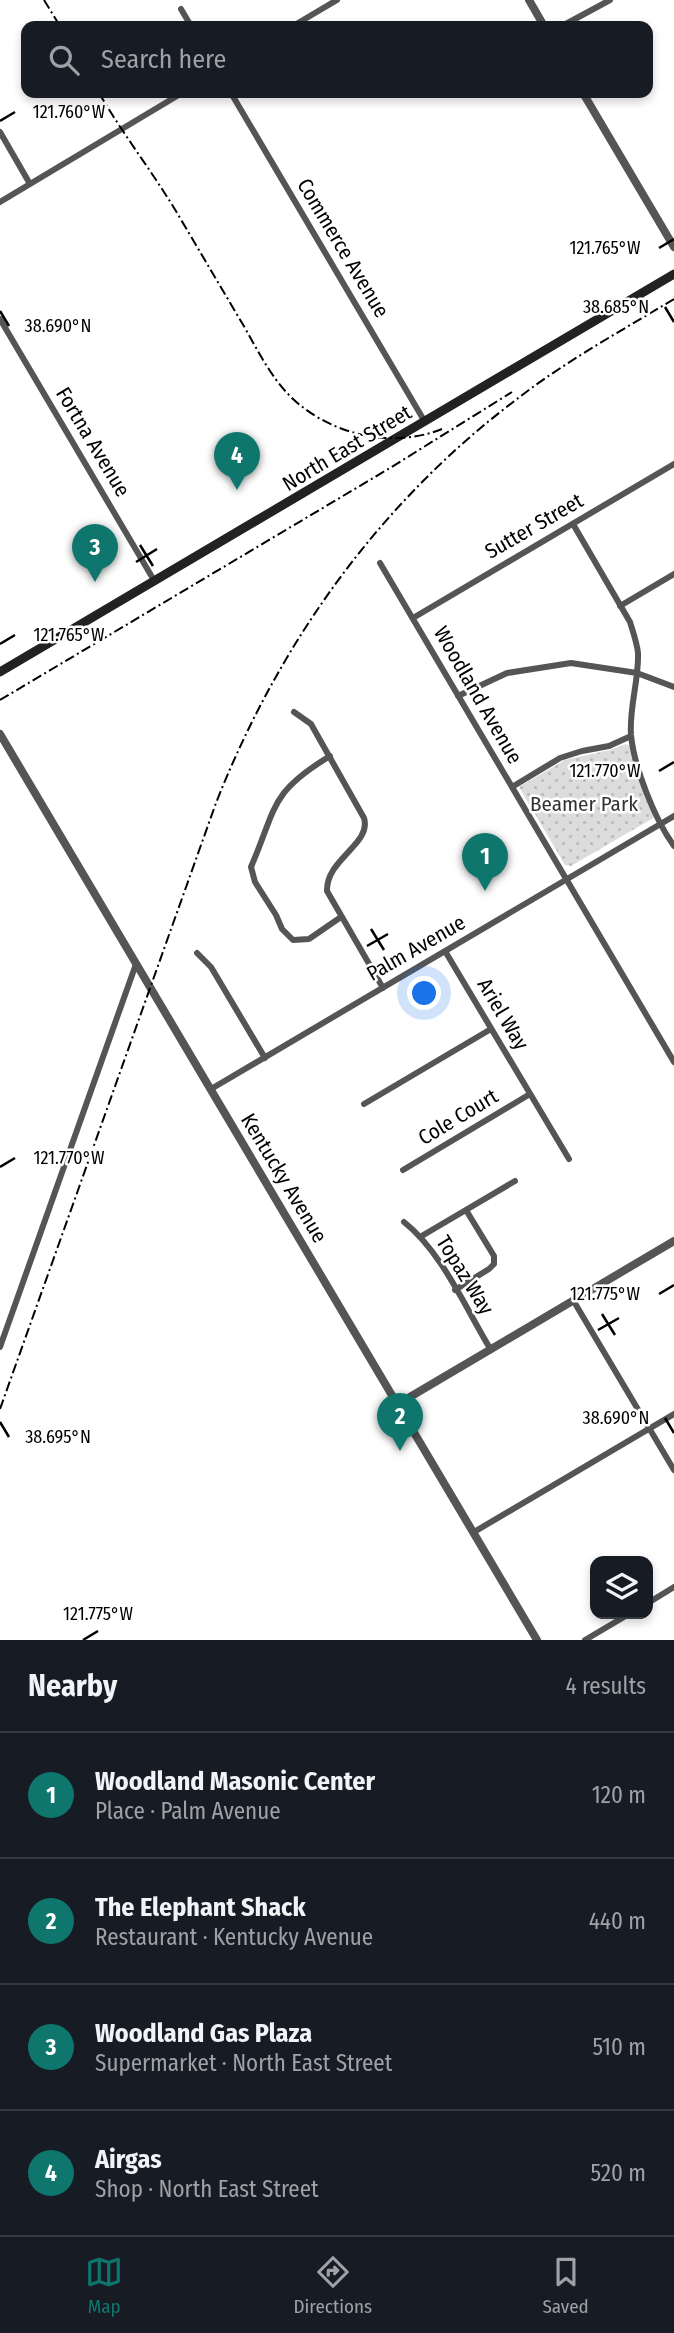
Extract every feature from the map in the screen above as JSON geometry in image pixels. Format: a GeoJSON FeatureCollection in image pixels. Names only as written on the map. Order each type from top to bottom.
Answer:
{"type":"FeatureCollection","features":[{"type":"Feature","properties":{"kind":"main road","name":"North East Street"},"geometry":{"type":"LineString","coordinates":[[0,672],[674,274]]}},
{"type":"Feature","properties":{"kind":"street"},"geometry":{"type":"LineString","coordinates":[[301,21],[337,0]]}},
{"type":"Feature","properties":{"kind":"street"},"geometry":{"type":"LineString","coordinates":[[529,0],[541,21]]}},
{"type":"Feature","properties":{"kind":"street"},"geometry":{"type":"LineString","coordinates":[[571,21],[610,0]]}},
{"type":"Feature","properties":{"kind":"street"},"geometry":{"type":"LineString","coordinates":[[181,9],[188,21]]}},
{"type":"Feature","properties":{"kind":"street"},"geometry":{"type":"LineString","coordinates":[[0,202],[174,98]]}},
{"type":"Feature","properties":{"kind":"street","name":"Commerce Avenue"},"geometry":{"type":"LineString","coordinates":[[233,98],[425,422]]}},
{"type":"Feature","properties":{"kind":"street"},"geometry":{"type":"LineString","coordinates":[[586,98],[674,247]]}},
{"type":"Feature","properties":{"kind":"street"},"geometry":{"type":"LineString","coordinates":[[0,132],[30,184]]}},
{"type":"Feature","properties":{"kind":"street","name":"Fortna Avenue"},"geometry":{"type":"LineString","coordinates":[[0,319],[155,582]]}},
{"type":"Feature","properties":{"kind":"street","name":"Sutter Street"},"geometry":{"type":"LineString","coordinates":[[413,618],[674,464]]}},
{"type":"Feature","properties":{"kind":"street"},"geometry":{"type":"LineString","coordinates":[[573,524],[634,636],[638,652],[631,736],[643,781],[661,824],[674,846]]}},
{"type":"Feature","properties":{"kind":"street","name":"Woodland Avenue"},"geometry":{"type":"LineString","coordinates":[[380,564],[674,1062]]}},
{"type":"Feature","properties":{"kind":"street"},"geometry":{"type":"LineString","coordinates":[[620,606],[674,574]]}},
{"type":"Feature","properties":{"kind":"street"},"geometry":{"type":"LineString","coordinates":[[458,696],[507,673],[571,663],[637,673],[674,687]]}},
{"type":"Feature","properties":{"kind":"street"},"geometry":{"type":"LineString","coordinates":[[294,712],[311,724],[367,826],[362,837],[346,852],[326,883],[327,891],[341,917],[383,988]]}},
{"type":"Feature","properties":{"kind":"street","name":"Kentucky Avenue"},"geometry":{"type":"LineString","coordinates":[[0,734],[537,1640]]}},
{"type":"Feature","properties":{"kind":"street"},"geometry":{"type":"LineString","coordinates":[[512,787],[570,754],[609,746],[631,736]]}},
{"type":"Feature","properties":{"kind":"street"},"geometry":{"type":"LineString","coordinates":[[330,756],[295,779],[276,802],[251,867],[252,876],[282,929],[293,940],[309,939],[341,917]]}},
{"type":"Feature","properties":{"kind":"street","name":"Palm Avenue"},"geometry":{"type":"LineString","coordinates":[[211,1089],[674,816]]}},
{"type":"Feature","properties":{"kind":"street","name":"Ariel Way"},"geometry":{"type":"LineString","coordinates":[[445,951],[569,1159]]}},
{"type":"Feature","properties":{"kind":"street"},"geometry":{"type":"LineString","coordinates":[[197,953],[211,967],[265,1058]]}},
{"type":"Feature","properties":{"kind":"street"},"geometry":{"type":"LineString","coordinates":[[0,1347],[136,964]]}},
{"type":"Feature","properties":{"kind":"street"},"geometry":{"type":"LineString","coordinates":[[364,1104],[491,1029]]}},
{"type":"Feature","properties":{"kind":"street","name":"Cole Court"},"geometry":{"type":"LineString","coordinates":[[403,1170],[530,1094]]}},
{"type":"Feature","properties":{"kind":"street"},"geometry":{"type":"LineString","coordinates":[[420,1237],[514,1181]]}},
{"type":"Feature","properties":{"kind":"street"},"geometry":{"type":"LineString","coordinates":[[455,1290],[494,1264],[494,1256],[466,1210]]}},
{"type":"Feature","properties":{"kind":"street","name":"Topaz Way"},"geometry":{"type":"LineString","coordinates":[[404,1222],[420,1237],[491,1350]]}},
{"type":"Feature","properties":{"kind":"street"},"geometry":{"type":"LineString","coordinates":[[398,1404],[674,1241]]}},
{"type":"Feature","properties":{"kind":"street"},"geometry":{"type":"LineString","coordinates":[[573,1300],[674,1470]]}},
{"type":"Feature","properties":{"kind":"street"},"geometry":{"type":"LineString","coordinates":[[474,1532],[674,1414]]}},
{"type":"Feature","properties":{"kind":"street"},"geometry":{"type":"LineString","coordinates":[[653,1600],[674,1587]]}},
{"type":"Feature","properties":{"kind":"street"},"geometry":{"type":"LineString","coordinates":[[585,1640],[621,1619]]}},
{"type":"Feature","properties":{"kind":"green space","name":"Beamer Park"},"geometry":{"type":"Polygon","coordinates":[[[626,744],[630,746],[655,817],[571,866],[565,865],[519,787],[565,760],[626,744]]]}},
{"type":"Feature","properties":{"kind":"railway"},"geometry":{"type":"LineString","coordinates":[[44,0],[57,21]]}},
{"type":"Feature","properties":{"kind":"railway"},"geometry":{"type":"LineString","coordinates":[[102,98],[170,202],[266,365],[293,399],[326,422],[363,435],[403,438],[442,429]]}},
{"type":"Feature","properties":{"kind":"railway"},"geometry":{"type":"LineString","coordinates":[[0,1409],[216,803],[241,744],[270,687],[303,632],[338,580],[378,530],[467,440],[555,372],[674,299]]}},
{"type":"Feature","properties":{"kind":"railway"},"geometry":{"type":"LineString","coordinates":[[0,700],[390,468],[512,392]]}},
{"type":"Feature","properties":{"kind":"place","name":"Airgas"},"geometry":{"type":"Point","coordinates":[237,490]}},
{"type":"Feature","properties":{"kind":"place","name":"Woodland Gas Plaza"},"geometry":{"type":"Point","coordinates":[95,582]}},
{"type":"Feature","properties":{"kind":"place","name":"Woodland Masonic Center"},"geometry":{"type":"Point","coordinates":[485,891]}},
{"type":"Feature","properties":{"kind":"place","name":"The Elephant Shack"},"geometry":{"type":"Point","coordinates":[400,1451]}}]}
